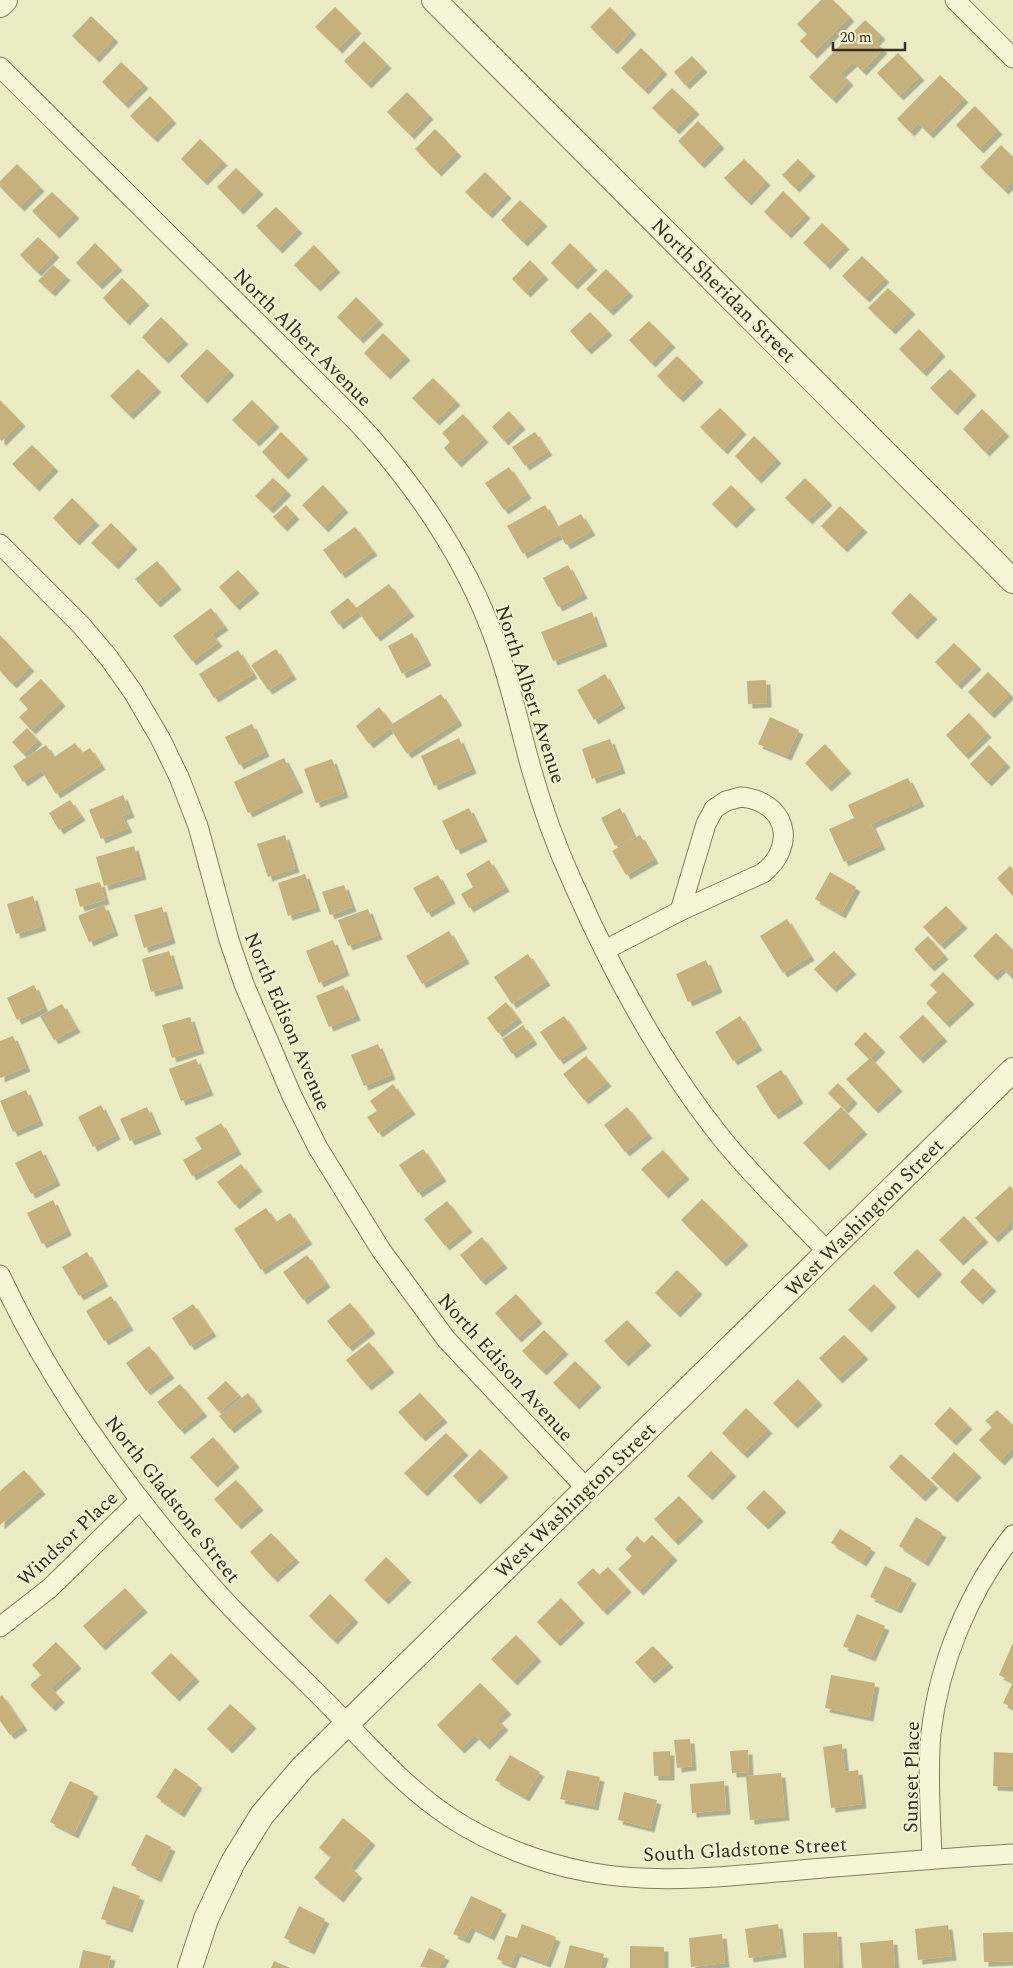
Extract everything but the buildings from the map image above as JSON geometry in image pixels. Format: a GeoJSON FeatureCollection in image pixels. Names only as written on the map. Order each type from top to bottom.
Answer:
{"type":"FeatureCollection","features":[{"type":"Feature","properties":{"kind":"street"},"geometry":{"type":"LineString","coordinates":[[0,5],[5,0]]}},
{"type":"Feature","properties":{"kind":"street","name":"North Sheridan Street"},"geometry":{"type":"LineString","coordinates":[[434,0],[1013,581]]}},
{"type":"Feature","properties":{"kind":"street"},"geometry":{"type":"LineString","coordinates":[[955,0],[1013,58]]}},
{"type":"Feature","properties":{"kind":"street","name":"North Albert Avenue"},"geometry":{"type":"LineString","coordinates":[[0,68],[326,391],[375,442],[412,488],[469,579],[496,645],[550,828],[572,882],[651,1037],[690,1096],[724,1141],[763,1185],[828,1252]]}},
{"type":"Feature","properties":{"kind":"street","name":"North Edison Avenue"},"geometry":{"type":"LineString","coordinates":[[0,544],[81,625],[109,658],[133,692],[160,738],[179,778],[198,826],[229,940],[244,984],[292,1096],[318,1148],[381,1250],[446,1339],[586,1488]]}},
{"type":"Feature","properties":{"kind":"street"},"geometry":{"type":"LineString","coordinates":[[605,950],[680,911],[764,873],[775,864],[782,851],[784,837],[780,822],[773,810],[755,798],[741,797],[726,801],[714,809],[706,824],[680,911]]}},
{"type":"Feature","properties":{"kind":"street","name":"West Washington Street"},"geometry":{"type":"LineString","coordinates":[[190,1968],[206,1918],[232,1862],[262,1815],[302,1768],[1013,1070]]}},
{"type":"Feature","properties":{"kind":"street","name":"North Gladstone Street"},"geometry":{"type":"LineString","coordinates":[[0,1275],[32,1339],[81,1419],[140,1500],[190,1563],[227,1604],[347,1723]]}},
{"type":"Feature","properties":{"kind":"street","name":"Windsor Place"},"geometry":{"type":"LineString","coordinates":[[0,1627],[50,1588],[140,1500]]}},
{"type":"Feature","properties":{"kind":"street","name":"Sunset Place"},"geometry":{"type":"LineString","coordinates":[[932,1859],[931,1734],[939,1690],[955,1639],[973,1597],[997,1555],[1013,1535]]}},
{"type":"Feature","properties":{"kind":"street","name":"South Gladstone Street"},"geometry":{"type":"LineString","coordinates":[[347,1723],[402,1780],[451,1818],[491,1840],[536,1859],[587,1872],[635,1878],[696,1878],[1013,1854]]}}]}
